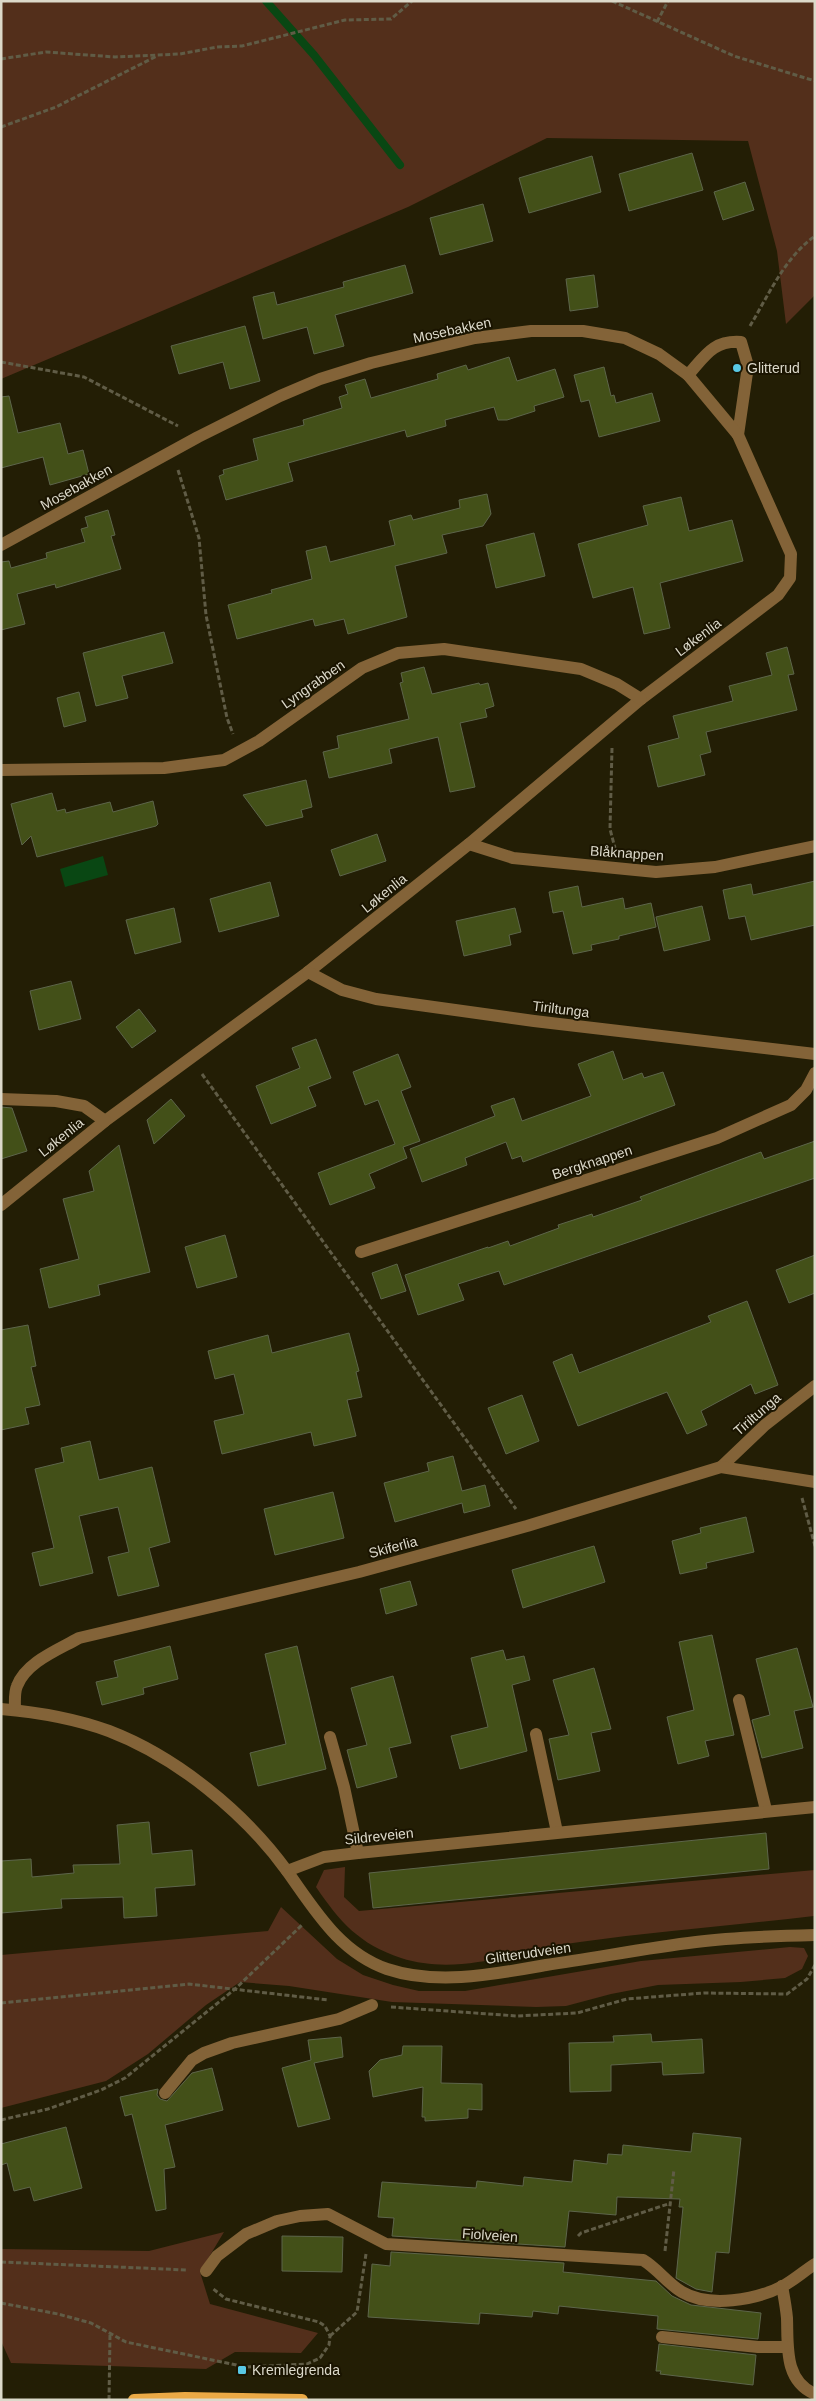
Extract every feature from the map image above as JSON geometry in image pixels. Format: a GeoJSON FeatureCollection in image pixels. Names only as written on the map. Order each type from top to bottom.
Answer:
{"type":"FeatureCollection","features":[{"type":"Feature","properties":{"kind":"main road"},"geometry":{"type":"LineString","coordinates":[[134,2400],[302,2400]]}},
{"type":"Feature","properties":{"kind":"street","name":"Mosebakken"},"geometry":{"type":"LineString","coordinates":[[1,545],[198,437],[280,396],[320,379],[371,363],[476,338],[531,331],[583,330],[625,338],[660,354],[688,375],[738,435],[791,554],[790,578],[778,595]]}},
{"type":"Feature","properties":{"kind":"street"},"geometry":{"type":"LineString","coordinates":[[688,375],[713,347],[730,341],[741,342],[748,366],[738,435]]}},
{"type":"Feature","properties":{"kind":"street","name":"Løkenlia"},"geometry":{"type":"LineString","coordinates":[[1,1205],[105,1121],[308,972],[468,844],[641,699],[778,595]]}},
{"type":"Feature","properties":{"kind":"street","name":"Lyngrabben"},"geometry":{"type":"LineString","coordinates":[[1,770],[164,768],[224,760],[259,741],[362,668],[398,653],[444,649],[581,669],[617,684],[641,699]]}},
{"type":"Feature","properties":{"kind":"street","name":"Blåknappen"},"geometry":{"type":"LineString","coordinates":[[468,844],[513,858],[656,872],[715,867],[815,846]]}},
{"type":"Feature","properties":{"kind":"street","name":"Tiriltunga"},"geometry":{"type":"LineString","coordinates":[[308,972],[342,990],[376,999],[534,1021],[815,1054]]}},
{"type":"Feature","properties":{"kind":"street","name":"Bergknappen"},"geometry":{"type":"LineString","coordinates":[[361,1252],[717,1138],[791,1105],[806,1090],[815,1073]]}},
{"type":"Feature","properties":{"kind":"street"},"geometry":{"type":"LineString","coordinates":[[1,1100],[56,1101],[84,1106],[105,1121]]}},
{"type":"Feature","properties":{"kind":"street","name":"Tiriltunga"},"geometry":{"type":"LineString","coordinates":[[721,1467],[765,1425],[815,1386]]}},
{"type":"Feature","properties":{"kind":"street","name":"Skiferlia"},"geometry":{"type":"LineString","coordinates":[[15,1710],[16,1687],[24,1674],[39,1660],[79,1638],[314,1583],[528,1526],[721,1467],[815,1482]]}},
{"type":"Feature","properties":{"kind":"street"},"geometry":{"type":"LineString","coordinates":[[738,1700],[766,1810]]}},
{"type":"Feature","properties":{"kind":"street"},"geometry":{"type":"LineString","coordinates":[[1,1709],[61,1719],[109,1732],[152,1753],[211,1790],[249,1826],[287,1871]]}},
{"type":"Feature","properties":{"kind":"street"},"geometry":{"type":"LineString","coordinates":[[536,1734],[557,1832]]}},
{"type":"Feature","properties":{"kind":"street"},"geometry":{"type":"LineString","coordinates":[[330,1737],[350,1811],[358,1852]]}},
{"type":"Feature","properties":{"kind":"street","name":"Sildreveien"},"geometry":{"type":"LineString","coordinates":[[287,1871],[324,1857],[358,1852],[766,1810],[815,1807]]}},
{"type":"Feature","properties":{"kind":"street","name":"Glitterudveien"},"geometry":{"type":"LineString","coordinates":[[287,1871],[316,1914],[359,1955],[386,1968],[415,1976],[446,1978],[495,1973],[696,1942],[815,1935]]}},
{"type":"Feature","properties":{"kind":"street"},"geometry":{"type":"LineString","coordinates":[[165,2094],[192,2060],[204,2053],[232,2043],[339,2019],[372,2005]]}},
{"type":"Feature","properties":{"kind":"street","name":"Fiolveien"},"geometry":{"type":"LineString","coordinates":[[206,2271],[217,2256],[246,2234],[277,2221],[300,2216],[328,2214],[386,2244],[643,2260],[656,2268],[680,2291],[698,2299],[709,2301],[747,2298],[782,2286],[815,2264]]}},
{"type":"Feature","properties":{"kind":"street"},"geometry":{"type":"LineString","coordinates":[[782,2286],[787,2316],[787,2347],[795,2378],[807,2391],[815,2394]]}},
{"type":"Feature","properties":{"kind":"street"},"geometry":{"type":"LineString","coordinates":[[662,2337],[758,2347],[787,2347]]}},
{"type":"Feature","properties":{"kind":"path"},"geometry":{"type":"LineString","coordinates":[[1,59],[46,52],[115,57],[159,55],[242,46],[345,20],[391,19],[412,1]]}},
{"type":"Feature","properties":{"kind":"path"},"geometry":{"type":"LineString","coordinates":[[612,1],[734,56],[815,81]]}},
{"type":"Feature","properties":{"kind":"path"},"geometry":{"type":"LineString","coordinates":[[657,22],[668,1]]}},
{"type":"Feature","properties":{"kind":"path"},"geometry":{"type":"LineString","coordinates":[[1,127],[56,107],[159,55]]}},
{"type":"Feature","properties":{"kind":"path"},"geometry":{"type":"LineString","coordinates":[[741,342],[780,276],[805,243],[815,236]]}},
{"type":"Feature","properties":{"kind":"path"},"geometry":{"type":"LineString","coordinates":[[1,362],[84,377],[198,437]]}},
{"type":"Feature","properties":{"kind":"path"},"geometry":{"type":"LineString","coordinates":[[172,451],[199,538],[206,615],[227,718],[240,752]]}},
{"type":"Feature","properties":{"kind":"path"},"geometry":{"type":"LineString","coordinates":[[608,728],[613,770],[610,829],[615,850],[625,869]]}},
{"type":"Feature","properties":{"kind":"path"},"geometry":{"type":"LineString","coordinates":[[192,1059],[340,1262],[528,1526]]}},
{"type":"Feature","properties":{"kind":"path"},"geometry":{"type":"LineString","coordinates":[[797,1480],[815,1546]]}},
{"type":"Feature","properties":{"kind":"path"},"geometry":{"type":"LineString","coordinates":[[1,2120],[48,2109],[101,2090],[125,2078],[235,1989],[290,1936],[316,1914]]}},
{"type":"Feature","properties":{"kind":"path"},"geometry":{"type":"LineString","coordinates":[[372,2005],[517,2016],[577,2013],[627,1999],[704,1993],[787,1994],[808,1979],[815,1965]]}},
{"type":"Feature","properties":{"kind":"path"},"geometry":{"type":"LineString","coordinates":[[1,2003],[189,1984],[334,2000]]}},
{"type":"Feature","properties":{"kind":"path"},"geometry":{"type":"LineString","coordinates":[[656,2268],[664,2255],[674,2169]]}},
{"type":"Feature","properties":{"kind":"path"},"geometry":{"type":"LineString","coordinates":[[562,2255],[581,2233],[671,2202]]}},
{"type":"Feature","properties":{"kind":"path"},"geometry":{"type":"LineString","coordinates":[[330,2336],[356,2312],[362,2289],[368,2234]]}},
{"type":"Feature","properties":{"kind":"path"},"geometry":{"type":"LineString","coordinates":[[1,2262],[206,2271],[205,2279],[226,2299],[319,2322],[330,2336],[329,2345],[320,2358],[307,2364],[246,2366],[126,2342],[91,2324],[58,2314],[1,2303]]}},
{"type":"Feature","properties":{"kind":"path"},"geometry":{"type":"LineString","coordinates":[[109,2400],[110,2334]]}},
{"type":"Feature","properties":{"kind":"shaded area"},"geometry":{"type":"Polygon","coordinates":[[[1,1],[815,1],[815,295],[786,324],[777,251],[748,141],[547,138],[408,207],[1,379],[1,1]]]}},
{"type":"Feature","properties":{"kind":"shaded area"},"geometry":{"type":"Polygon","coordinates":[[[103,856],[108,875],[65,887],[60,869],[103,856]]]}},
{"type":"Feature","properties":{"kind":"shaded area"},"geometry":{"type":"Polygon","coordinates":[[[345,1867],[344,1897],[359,1911],[815,1870],[815,1912],[814,1916],[580,1942],[468,1963],[446,1965],[423,1963],[401,1958],[373,1946],[342,1921],[316,1887],[324,1870],[345,1867]]]}},
{"type":"Feature","properties":{"kind":"shaded area"},"geometry":{"type":"Polygon","coordinates":[[[281,1907],[337,1959],[363,1975],[419,1991],[465,1991],[641,1961],[790,1947],[804,1948],[808,1956],[802,1969],[785,1978],[741,1982],[658,1985],[611,1994],[566,2006],[536,2007],[392,2002],[289,1986],[240,1982],[206,2005],[148,2054],[106,2081],[1,2108],[1,1955],[268,1931],[281,1907]]]}},
{"type":"Feature","properties":{"kind":"shaded area"},"geometry":{"type":"Polygon","coordinates":[[[224,2232],[200,2272],[210,2304],[318,2333],[301,2353],[235,2352],[206,2369],[11,2363],[1,2341],[1,2249],[149,2251],[224,2232]]]}},
{"type":"Feature","properties":{"kind":"building"},"geometry":{"type":"Polygon","coordinates":[[[692,153],[703,190],[629,211],[619,174],[692,153]]]}},
{"type":"Feature","properties":{"kind":"building"},"geometry":{"type":"Polygon","coordinates":[[[592,156],[601,192],[529,213],[519,178],[592,156]]]}},
{"type":"Feature","properties":{"kind":"building"},"geometry":{"type":"Polygon","coordinates":[[[745,182],[754,210],[723,220],[714,192],[745,182]]]}},
{"type":"Feature","properties":{"kind":"building"},"geometry":{"type":"Polygon","coordinates":[[[483,204],[493,241],[440,255],[430,218],[483,204]]]}},
{"type":"Feature","properties":{"kind":"building"},"geometry":{"type":"Polygon","coordinates":[[[405,265],[413,293],[335,315],[344,346],[314,354],[307,327],[263,339],[253,297],[274,292],[277,305],[344,287],[343,282],[405,265]]]}},
{"type":"Feature","properties":{"kind":"building"},"geometry":{"type":"Polygon","coordinates":[[[594,275],[598,307],[570,311],[566,279],[594,275]]]}},
{"type":"Feature","properties":{"kind":"building"},"geometry":{"type":"Polygon","coordinates":[[[245,326],[260,381],[230,389],[223,362],[179,374],[171,346],[245,326]]]}},
{"type":"Feature","properties":{"kind":"building"},"geometry":{"type":"Polygon","coordinates":[[[509,357],[517,381],[555,369],[564,397],[534,406],[535,411],[507,420],[498,420],[494,407],[445,420],[446,426],[407,437],[405,430],[288,463],[293,481],[226,500],[219,476],[224,474],[223,470],[258,460],[253,439],[304,425],[303,420],[342,408],[339,397],[348,394],[345,385],[365,379],[371,398],[438,379],[437,374],[466,365],[468,370],[509,357]]]}},
{"type":"Feature","properties":{"kind":"building"},"geometry":{"type":"Polygon","coordinates":[[[604,367],[611,396],[614,395],[616,403],[652,393],[660,421],[599,437],[589,400],[581,402],[574,375],[604,367]]]}},
{"type":"Feature","properties":{"kind":"building"},"geometry":{"type":"Polygon","coordinates":[[[9,396],[18,433],[60,423],[68,454],[83,450],[89,474],[50,485],[43,457],[1,468],[1,397],[9,396]]]}},
{"type":"Feature","properties":{"kind":"building"},"geometry":{"type":"Polygon","coordinates":[[[487,494],[491,514],[483,526],[442,535],[447,553],[395,566],[407,617],[348,634],[344,619],[315,626],[313,619],[237,639],[228,605],[272,593],[271,590],[312,579],[306,551],[326,546],[330,562],[395,545],[389,521],[411,515],[413,520],[460,508],[459,500],[487,494]]]}},
{"type":"Feature","properties":{"kind":"building"},"geometry":{"type":"Polygon","coordinates":[[[681,497],[689,531],[732,520],[743,561],[660,583],[670,628],[644,634],[633,587],[593,598],[578,544],[648,525],[643,506],[681,497]]]}},
{"type":"Feature","properties":{"kind":"building"},"geometry":{"type":"Polygon","coordinates":[[[108,510],[115,535],[111,536],[121,569],[56,588],[55,584],[17,594],[25,624],[1,630],[1,562],[9,561],[11,568],[47,558],[46,553],[85,542],[81,529],[88,527],[85,517],[108,510]]]}},
{"type":"Feature","properties":{"kind":"building"},"geometry":{"type":"Polygon","coordinates":[[[534,533],[545,576],[496,588],[486,545],[534,533]]]}},
{"type":"Feature","properties":{"kind":"building"},"geometry":{"type":"Polygon","coordinates":[[[164,632],[173,663],[122,676],[128,698],[96,706],[83,653],[164,632]]]}},
{"type":"Feature","properties":{"kind":"building"},"geometry":{"type":"Polygon","coordinates":[[[787,647],[794,674],[788,675],[797,710],[706,732],[711,752],[700,755],[705,775],[658,787],[648,746],[679,738],[673,716],[733,701],[729,686],[772,675],[766,653],[787,647]]]}},
{"type":"Feature","properties":{"kind":"building"},"geometry":{"type":"Polygon","coordinates":[[[424,667],[432,694],[479,683],[480,685],[488,683],[494,706],[485,709],[487,717],[460,723],[475,787],[450,792],[438,737],[389,749],[392,763],[329,778],[323,752],[339,748],[337,736],[409,719],[400,683],[403,682],[401,673],[424,667]]]}},
{"type":"Feature","properties":{"kind":"building"},"geometry":{"type":"Polygon","coordinates":[[[79,692],[86,721],[64,727],[57,698],[79,692]]]}},
{"type":"Feature","properties":{"kind":"building"},"geometry":{"type":"Polygon","coordinates":[[[306,780],[312,807],[301,810],[303,817],[266,826],[243,795],[306,780]]]}},
{"type":"Feature","properties":{"kind":"building"},"geometry":{"type":"Polygon","coordinates":[[[52,793],[57,811],[65,809],[66,813],[110,802],[113,812],[153,801],[158,824],[37,857],[31,836],[22,845],[11,804],[52,793]]]}},
{"type":"Feature","properties":{"kind":"building"},"geometry":{"type":"Polygon","coordinates":[[[377,834],[386,861],[340,876],[331,850],[377,834]]]}},
{"type":"Feature","properties":{"kind":"building"},"geometry":{"type":"Polygon","coordinates":[[[815,881],[815,925],[751,940],[745,916],[729,919],[723,890],[751,884],[753,895],[815,881]]]}},
{"type":"Feature","properties":{"kind":"building"},"geometry":{"type":"Polygon","coordinates":[[[270,882],[279,916],[219,932],[210,899],[270,882]]]}},
{"type":"Feature","properties":{"kind":"building"},"geometry":{"type":"Polygon","coordinates":[[[578,886],[582,907],[623,898],[625,909],[651,903],[656,927],[619,936],[619,939],[591,945],[592,950],[573,954],[563,911],[553,913],[549,892],[578,886]]]}},
{"type":"Feature","properties":{"kind":"building"},"geometry":{"type":"Polygon","coordinates":[[[702,906],[710,940],[664,951],[656,917],[702,906]]]}},
{"type":"Feature","properties":{"kind":"building"},"geometry":{"type":"Polygon","coordinates":[[[174,908],[181,942],[135,954],[126,920],[174,908]]]}},
{"type":"Feature","properties":{"kind":"building"},"geometry":{"type":"Polygon","coordinates":[[[515,908],[521,932],[509,935],[511,945],[464,956],[456,921],[515,908]]]}},
{"type":"Feature","properties":{"kind":"building"},"geometry":{"type":"Polygon","coordinates":[[[71,981],[81,1019],[39,1030],[30,991],[71,981]]]}},
{"type":"Feature","properties":{"kind":"building"},"geometry":{"type":"Polygon","coordinates":[[[139,1009],[156,1031],[132,1048],[116,1027],[139,1009]]]}},
{"type":"Feature","properties":{"kind":"building"},"geometry":{"type":"Polygon","coordinates":[[[316,1039],[331,1078],[308,1087],[316,1106],[271,1124],[256,1086],[300,1068],[292,1048],[316,1039]]]}},
{"type":"Feature","properties":{"kind":"building"},"geometry":{"type":"Polygon","coordinates":[[[613,1051],[623,1080],[642,1073],[644,1078],[663,1072],[675,1105],[523,1162],[521,1156],[512,1159],[506,1142],[465,1158],[467,1165],[422,1182],[410,1149],[495,1116],[491,1106],[514,1098],[522,1121],[591,1096],[578,1064],[613,1051]]]}},
{"type":"Feature","properties":{"kind":"building"},"geometry":{"type":"Polygon","coordinates":[[[398,1054],[411,1087],[401,1091],[420,1141],[403,1147],[407,1158],[369,1174],[375,1188],[330,1205],[318,1173],[395,1144],[378,1100],[365,1105],[353,1072],[398,1054]]]}},
{"type":"Feature","properties":{"kind":"building"},"geometry":{"type":"Polygon","coordinates":[[[171,1099],[185,1116],[154,1144],[147,1120],[171,1099]]]}},
{"type":"Feature","properties":{"kind":"building"},"geometry":{"type":"Polygon","coordinates":[[[1,1107],[12,1108],[27,1151],[1,1159],[1,1107]]]}},
{"type":"Feature","properties":{"kind":"building"},"geometry":{"type":"Polygon","coordinates":[[[815,1141],[815,1178],[504,1285],[499,1271],[458,1284],[464,1300],[418,1315],[405,1275],[508,1241],[510,1246],[559,1228],[558,1225],[592,1214],[593,1217],[642,1200],[640,1197],[761,1152],[764,1159],[815,1141]]]}},
{"type":"Feature","properties":{"kind":"building"},"geometry":{"type":"Polygon","coordinates":[[[119,1145],[150,1272],[98,1285],[100,1295],[49,1308],[40,1269],[79,1259],[63,1199],[94,1191],[89,1171],[119,1145]]]}},
{"type":"Feature","properties":{"kind":"building"},"geometry":{"type":"Polygon","coordinates":[[[225,1235],[237,1277],[197,1288],[185,1247],[225,1235]]]}},
{"type":"Feature","properties":{"kind":"building"},"geometry":{"type":"Polygon","coordinates":[[[815,1255],[815,1293],[789,1303],[776,1270],[815,1255]]]}},
{"type":"Feature","properties":{"kind":"building"},"geometry":{"type":"Polygon","coordinates":[[[397,1264],[406,1291],[381,1299],[372,1273],[397,1264]]]}},
{"type":"Feature","properties":{"kind":"building"},"geometry":{"type":"Polygon","coordinates":[[[747,1301],[778,1385],[755,1394],[751,1384],[701,1411],[707,1425],[687,1434],[667,1392],[578,1426],[553,1362],[572,1354],[579,1373],[711,1322],[708,1316],[747,1301]]]}},
{"type":"Feature","properties":{"kind":"building"},"geometry":{"type":"Polygon","coordinates":[[[28,1325],[36,1366],[31,1367],[40,1405],[25,1408],[29,1424],[1,1430],[1,1330],[28,1325]]]}},
{"type":"Feature","properties":{"kind":"building"},"geometry":{"type":"Polygon","coordinates":[[[349,1333],[359,1371],[356,1372],[362,1397],[347,1400],[356,1436],[314,1446],[311,1432],[222,1454],[214,1421],[244,1414],[234,1374],[215,1379],[208,1351],[268,1335],[272,1353],[349,1333]]]}},
{"type":"Feature","properties":{"kind":"building"},"geometry":{"type":"Polygon","coordinates":[[[522,1395],[539,1441],[506,1454],[488,1408],[522,1395]]]}},
{"type":"Feature","properties":{"kind":"building"},"geometry":{"type":"Polygon","coordinates":[[[90,1441],[99,1480],[152,1467],[170,1542],[149,1548],[159,1586],[118,1596],[108,1557],[129,1552],[118,1507],[79,1516],[93,1573],[40,1586],[32,1553],[54,1548],[35,1469],[64,1462],[61,1448],[90,1441]]]}},
{"type":"Feature","properties":{"kind":"building"},"geometry":{"type":"Polygon","coordinates":[[[453,1456],[462,1491],[485,1485],[490,1506],[464,1513],[462,1503],[395,1522],[384,1483],[429,1471],[427,1463],[453,1456]]]}},
{"type":"Feature","properties":{"kind":"building"},"geometry":{"type":"Polygon","coordinates":[[[333,1492],[344,1538],[275,1555],[264,1509],[333,1492]]]}},
{"type":"Feature","properties":{"kind":"building"},"geometry":{"type":"Polygon","coordinates":[[[746,1517],[754,1552],[706,1563],[707,1568],[680,1574],[672,1541],[701,1533],[700,1528],[746,1517]]]}},
{"type":"Feature","properties":{"kind":"building"},"geometry":{"type":"Polygon","coordinates":[[[594,1546],[605,1582],[523,1608],[512,1570],[594,1546]]]}},
{"type":"Feature","properties":{"kind":"building"},"geometry":{"type":"Polygon","coordinates":[[[410,1581],[417,1605],[386,1614],[380,1589],[410,1581]]]}},
{"type":"Feature","properties":{"kind":"building"},"geometry":{"type":"Polygon","coordinates":[[[712,1635],[734,1735],[705,1741],[709,1756],[678,1764],[667,1717],[694,1710],[679,1642],[712,1635]]]}},
{"type":"Feature","properties":{"kind":"building"},"geometry":{"type":"Polygon","coordinates":[[[170,1646],[178,1679],[143,1688],[144,1694],[102,1705],[96,1682],[118,1677],[114,1661],[170,1646]]]}},
{"type":"Feature","properties":{"kind":"building"},"geometry":{"type":"Polygon","coordinates":[[[297,1646],[326,1769],[258,1786],[250,1753],[286,1744],[265,1654],[297,1646]]]}},
{"type":"Feature","properties":{"kind":"building"},"geometry":{"type":"Polygon","coordinates":[[[797,1648],[813,1707],[794,1711],[803,1748],[762,1758],[752,1720],[770,1715],[756,1659],[797,1648]]]}},
{"type":"Feature","properties":{"kind":"building"},"geometry":{"type":"Polygon","coordinates":[[[503,1650],[506,1660],[524,1656],[530,1680],[512,1685],[527,1751],[460,1769],[451,1736],[488,1727],[471,1658],[503,1650]]]}},
{"type":"Feature","properties":{"kind":"building"},"geometry":{"type":"Polygon","coordinates":[[[594,1668],[611,1729],[591,1733],[600,1771],[558,1780],[549,1739],[569,1735],[553,1680],[594,1668]]]}},
{"type":"Feature","properties":{"kind":"building"},"geometry":{"type":"Polygon","coordinates":[[[393,1676],[411,1743],[389,1748],[397,1777],[357,1788],[347,1750],[367,1745],[351,1688],[393,1676]]]}},
{"type":"Feature","properties":{"kind":"building"},"geometry":{"type":"Polygon","coordinates":[[[149,1822],[152,1854],[192,1850],[195,1885],[155,1888],[157,1916],[124,1918],[123,1897],[61,1899],[62,1908],[1,1913],[1,1861],[31,1859],[32,1877],[74,1873],[73,1865],[120,1864],[117,1825],[149,1822]]]}},
{"type":"Feature","properties":{"kind":"building"},"geometry":{"type":"Polygon","coordinates":[[[766,1833],[769,1869],[373,1908],[369,1873],[766,1833]]]}},
{"type":"Feature","properties":{"kind":"building"},"geometry":{"type":"Polygon","coordinates":[[[651,2034],[652,2042],[702,2039],[704,2073],[663,2075],[662,2062],[611,2065],[611,2091],[570,2092],[569,2043],[614,2042],[613,2036],[651,2034]]]}},
{"type":"Feature","properties":{"kind":"building"},"geometry":{"type":"Polygon","coordinates":[[[341,2037],[343,2057],[314,2063],[330,2119],[298,2127],[282,2068],[311,2060],[308,2040],[341,2037]]]}},
{"type":"Feature","properties":{"kind":"building"},"geometry":{"type":"Polygon","coordinates":[[[403,2046],[442,2046],[441,2083],[482,2084],[482,2110],[468,2109],[468,2118],[425,2121],[425,2117],[422,2117],[423,2087],[373,2097],[369,2071],[380,2060],[402,2055],[403,2046]]]}},
{"type":"Feature","properties":{"kind":"building"},"geometry":{"type":"Polygon","coordinates":[[[212,2068],[223,2110],[165,2125],[175,2167],[164,2169],[166,2209],[156,2211],[132,2114],[125,2116],[120,2097],[158,2089],[157,2095],[160,2099],[167,2101],[192,2073],[212,2068]]]}},
{"type":"Feature","properties":{"kind":"building"},"geometry":{"type":"Polygon","coordinates":[[[66,2127],[82,2188],[34,2201],[30,2187],[14,2191],[7,2163],[1,2165],[1,2144],[66,2127]]]}},
{"type":"Feature","properties":{"kind":"building"},"geometry":{"type":"Polygon","coordinates":[[[693,2133],[741,2138],[729,2253],[716,2252],[712,2292],[696,2289],[676,2278],[683,2207],[679,2207],[680,2199],[617,2197],[616,2215],[569,2211],[565,2247],[392,2236],[394,2218],[378,2217],[382,2182],[476,2188],[477,2181],[523,2186],[524,2177],[572,2182],[574,2160],[607,2164],[608,2154],[622,2155],[623,2145],[691,2152],[693,2133]]]}},
{"type":"Feature","properties":{"kind":"building"},"geometry":{"type":"Polygon","coordinates":[[[282,2236],[343,2237],[342,2272],[282,2271],[282,2236]]]}},
{"type":"Feature","properties":{"kind":"building"},"geometry":{"type":"Polygon","coordinates":[[[391,2252],[564,2263],[563,2272],[656,2281],[672,2296],[691,2305],[761,2313],[758,2339],[657,2329],[658,2316],[559,2306],[558,2314],[533,2311],[532,2317],[480,2313],[479,2324],[368,2317],[372,2264],[390,2266],[391,2252]]]}},
{"type":"Feature","properties":{"kind":"building"},"geometry":{"type":"Polygon","coordinates":[[[659,2344],[756,2355],[753,2385],[660,2374],[661,2371],[656,2371],[659,2344]]]}},
{"type":"Feature","properties":{"kind":"waterway"},"geometry":{"type":"LineString","coordinates":[[266,1],[314,55],[400,165]]}},
{"type":"Feature","properties":{"kind":"place","name":"Glitterud"},"geometry":{"type":"Point","coordinates":[737,368]}},
{"type":"Feature","properties":{"kind":"place","name":"Kremlegrenda"},"geometry":{"type":"Point","coordinates":[242,2370]}}]}
